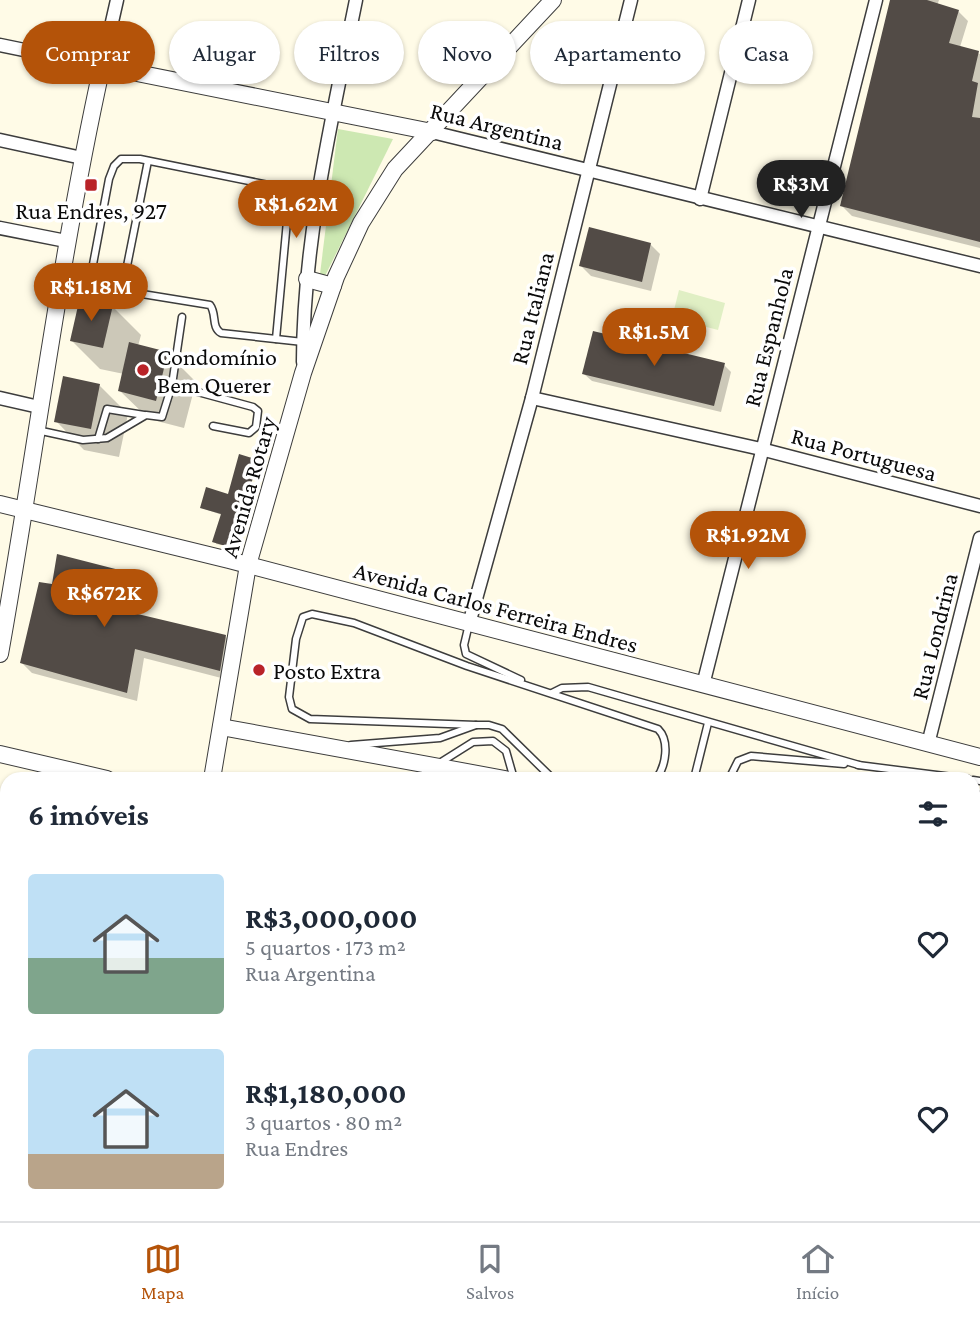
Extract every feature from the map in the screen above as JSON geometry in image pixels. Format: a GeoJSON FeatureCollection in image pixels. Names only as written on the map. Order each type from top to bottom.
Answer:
{"type":"FeatureCollection","features":[{"type":"Feature","properties":{"kind":"street"},"geometry":{"type":"LineString","coordinates":[[112,21],[117,0]]}},
{"type":"Feature","properties":{"kind":"street","name":"Avenida Rotary"},"geometry":{"type":"LineString","coordinates":[[213,772],[248,565],[303,373],[307,279],[334,111],[356,0]]}},
{"type":"Feature","properties":{"kind":"street"},"geometry":{"type":"LineString","coordinates":[[303,373],[333,286],[377,195],[395,169],[553,0]]}},
{"type":"Feature","properties":{"kind":"street","name":"Rua Italiana"},"geometry":{"type":"LineString","coordinates":[[469,624],[532,398],[631,0]]}},
{"type":"Feature","properties":{"kind":"street"},"geometry":{"type":"LineString","coordinates":[[700,199],[749,0]]}},
{"type":"Feature","properties":{"kind":"street","name":"Rua Espanhola"},"geometry":{"type":"LineString","coordinates":[[703,685],[876,0]]}},
{"type":"Feature","properties":{"kind":"street","name":"Rua Argentina"},"geometry":{"type":"LineString","coordinates":[[0,45],[21,49]]}},
{"type":"Feature","properties":{"kind":"street","name":"Rua Argentina"},"geometry":{"type":"LineString","coordinates":[[155,76],[432,132],[980,266]]}},
{"type":"Feature","properties":{"kind":"street"},"geometry":{"type":"LineString","coordinates":[[0,654],[26,510],[39,407],[66,241],[98,84]]}},
{"type":"Feature","properties":{"kind":"street"},"geometry":{"type":"LineString","coordinates":[[0,140],[82,158]]}},
{"type":"Feature","properties":{"kind":"street"},"geometry":{"type":"LineString","coordinates":[[0,228],[66,241]]}},
{"type":"Feature","properties":{"kind":"street"},"geometry":{"type":"LineString","coordinates":[[307,279],[333,286]]}},
{"type":"Feature","properties":{"kind":"street"},"geometry":{"type":"LineString","coordinates":[[0,398],[39,407]]}},
{"type":"Feature","properties":{"kind":"street","name":"Rua Portuguesa"},"geometry":{"type":"LineString","coordinates":[[532,398],[761,449],[980,506]]}},
{"type":"Feature","properties":{"kind":"street","name":"Avenida Carlos Ferreira Endres"},"geometry":{"type":"LineString","coordinates":[[0,504],[248,565],[980,757]]}},
{"type":"Feature","properties":{"kind":"street","name":"Rua Londrina"},"geometry":{"type":"LineString","coordinates":[[928,744],[980,538]]}},
{"type":"Feature","properties":{"kind":"street"},"geometry":{"type":"LineString","coordinates":[[220,727],[470,772]]}},
{"type":"Feature","properties":{"kind":"street"},"geometry":{"type":"LineString","coordinates":[[0,754],[77,772]]}},
{"type":"Feature","properties":{"kind":"lane"},"geometry":{"type":"LineString","coordinates":[[303,342],[218,331],[214,310],[204,303],[99,287],[93,282],[91,275],[109,179],[114,166],[121,159],[148,161],[320,195]]}},
{"type":"Feature","properties":{"kind":"lane"},"geometry":{"type":"LineString","coordinates":[[122,290],[148,161]]}},
{"type":"Feature","properties":{"kind":"lane"},"geometry":{"type":"LineString","coordinates":[[276,340],[290,190]]}},
{"type":"Feature","properties":{"kind":"lane"},"geometry":{"type":"LineString","coordinates":[[98,439],[107,409],[162,417],[172,385],[182,317]]}},
{"type":"Feature","properties":{"kind":"lane"},"geometry":{"type":"LineString","coordinates":[[172,385],[253,407],[258,411],[256,427],[249,433],[213,426]]}},
{"type":"Feature","properties":{"kind":"lane"},"geometry":{"type":"LineString","coordinates":[[37,430],[83,440],[107,438],[146,415]]}},
{"type":"Feature","properties":{"kind":"lane"},"geometry":{"type":"LineString","coordinates":[[546,772],[502,730],[489,725],[319,720],[310,719],[292,709],[292,664],[303,617],[312,614],[354,623],[467,666],[658,729],[663,734],[665,745],[660,772]]}},
{"type":"Feature","properties":{"kind":"lane"},"geometry":{"type":"LineString","coordinates":[[469,624],[464,645],[466,654],[525,683]]}},
{"type":"Feature","properties":{"kind":"lane"},"geometry":{"type":"LineString","coordinates":[[552,693],[562,688],[587,688],[859,765]]}},
{"type":"Feature","properties":{"kind":"lane"},"geometry":{"type":"LineString","coordinates":[[696,772],[708,723]]}},
{"type":"Feature","properties":{"kind":"lane"},"geometry":{"type":"LineString","coordinates":[[330,746],[431,739],[476,725]]}},
{"type":"Feature","properties":{"kind":"lane"},"geometry":{"type":"LineString","coordinates":[[436,765],[473,742],[493,741],[506,751],[511,772]]}},
{"type":"Feature","properties":{"kind":"lane"},"geometry":{"type":"LineString","coordinates":[[732,772],[738,761],[751,757],[915,772]]}},
{"type":"Feature","properties":{"kind":"green space"},"geometry":{"type":"Polygon","coordinates":[[[338,129],[393,139],[318,290],[338,129]]]}},
{"type":"Feature","properties":{"kind":"green space"},"geometry":{"type":"Polygon","coordinates":[[[679,290],[725,303],[718,330],[672,318],[679,290]]]}},
{"type":"Feature","properties":{"kind":"building"},"geometry":{"type":"Polygon","coordinates":[[[890,0],[927,0],[959,10],[949,43],[979,51],[972,81],[978,83],[972,117],[980,118],[980,242],[840,206],[890,0]]]}},
{"type":"Feature","properties":{"kind":"building"},"geometry":{"type":"Polygon","coordinates":[[[589,227],[651,243],[642,282],[579,266],[589,227]]]}},
{"type":"Feature","properties":{"kind":"building"},"geometry":{"type":"Polygon","coordinates":[[[80,297],[113,305],[103,348],[70,341],[80,297]]]}},
{"type":"Feature","properties":{"kind":"building"},"geometry":{"type":"Polygon","coordinates":[[[593,331],[725,363],[714,406],[582,374],[593,331]]]}},
{"type":"Feature","properties":{"kind":"building","name":"Condomínio Bem Querer"},"geometry":{"type":"Polygon","coordinates":[[[129,342],[168,352],[156,401],[118,391],[129,342]]]}},
{"type":"Feature","properties":{"kind":"building","name":"Condomínio Bem Querer"},"geometry":{"type":"Polygon","coordinates":[[[63,376],[100,384],[91,429],[54,422],[63,376]]]}},
{"type":"Feature","properties":{"kind":"building"},"geometry":{"type":"Polygon","coordinates":[[[239,454],[258,460],[234,545],[229,547],[212,542],[221,514],[200,508],[206,487],[228,494],[239,454]]]}},
{"type":"Feature","properties":{"kind":"building"},"geometry":{"type":"Polygon","coordinates":[[[57,554],[131,573],[125,611],[226,635],[220,671],[135,649],[127,693],[20,663],[39,582],[52,584],[57,554]]]}},
{"type":"Feature","properties":{"kind":"place","name":"Rua Endres, 927"},"geometry":{"type":"Point","coordinates":[91,185]}},
{"type":"Feature","properties":{"kind":"place","name":"Condomínio Bem Querer"},"geometry":{"type":"Point","coordinates":[143,370]}},
{"type":"Feature","properties":{"kind":"place","name":"Posto Extra"},"geometry":{"type":"Point","coordinates":[259,670]}}]}
